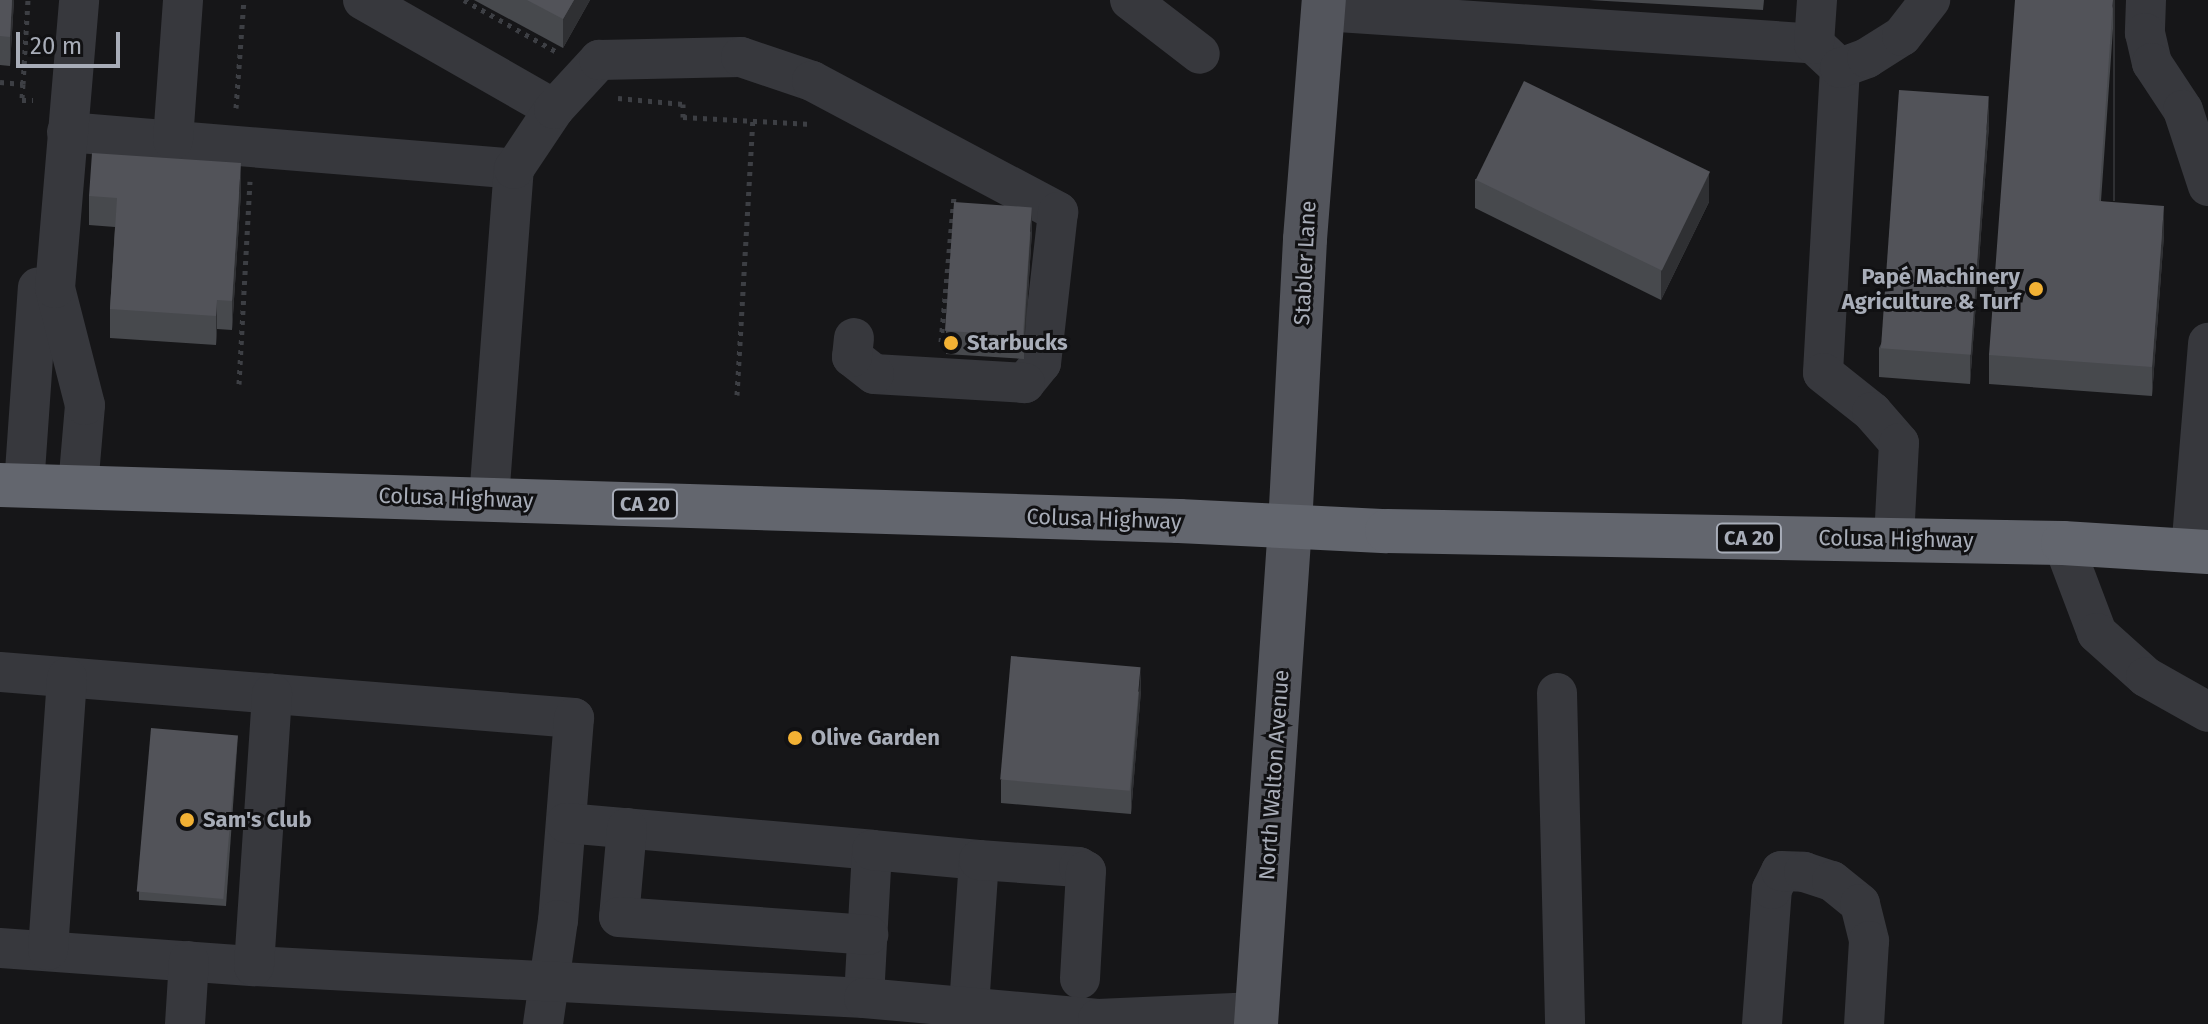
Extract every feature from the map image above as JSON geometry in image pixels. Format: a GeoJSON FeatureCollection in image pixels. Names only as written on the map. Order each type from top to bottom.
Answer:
{"type":"FeatureCollection","features":[{"type":"Feature","properties":{"kind":"highway","name":"Colusa Highway"},"geometry":{"type":"LineString","coordinates":[[12,485],[1673,539],[2063,543],[2199,551]]}},
{"type":"Feature","properties":{"kind":"main road","name":"Stabler Lane"},"geometry":{"type":"LineString","coordinates":[[1290,526],[1305,239],[1323,5]]}},
{"type":"Feature","properties":{"kind":"main road","name":"North Walton Avenue"},"geometry":{"type":"LineString","coordinates":[[1257,1018],[1290,526]]}},
{"type":"Feature","properties":{"kind":"lane"},"geometry":{"type":"LineString","coordinates":[[12,485],[35,287],[67,132],[79,0]]}},
{"type":"Feature","properties":{"kind":"lane"},"geometry":{"type":"LineString","coordinates":[[173,140],[183,0]]}},
{"type":"Feature","properties":{"kind":"lane"},"geometry":{"type":"LineString","coordinates":[[363,0],[554,109]]}},
{"type":"Feature","properties":{"kind":"lane"},"geometry":{"type":"LineString","coordinates":[[1130,0],[1200,54]]}},
{"type":"Feature","properties":{"kind":"lane"},"geometry":{"type":"LineString","coordinates":[[1817,0],[1827,56],[1823,373],[1872,412],[1899,443],[1894,539]]}},
{"type":"Feature","properties":{"kind":"lane"},"geometry":{"type":"LineString","coordinates":[[1323,5],[1867,58],[1902,36],[1930,0]]}},
{"type":"Feature","properties":{"kind":"lane"},"geometry":{"type":"LineString","coordinates":[[2146,0],[2145,33],[2152,63],[2183,110],[2208,186]]}},
{"type":"Feature","properties":{"kind":"lane"},"geometry":{"type":"LineString","coordinates":[[489,499],[514,169],[554,109],[599,60],[741,57],[812,81],[953,170],[1058,212],[1041,363],[1025,383],[874,374],[853,348]]}},
{"type":"Feature","properties":{"kind":"lane"},"geometry":{"type":"LineString","coordinates":[[67,132],[514,169]]}},
{"type":"Feature","properties":{"kind":"lane"},"geometry":{"type":"LineString","coordinates":[[35,287],[85,405],[78,487]]}},
{"type":"Feature","properties":{"kind":"lane"},"geometry":{"type":"LineString","coordinates":[[2199,551],[2208,343]]}},
{"type":"Feature","properties":{"kind":"lane"},"geometry":{"type":"LineString","coordinates":[[2063,543],[2097,633],[2146,677],[2208,712]]}},
{"type":"Feature","properties":{"kind":"lane"},"geometry":{"type":"LineString","coordinates":[[0,672],[574,718],[566,823],[543,1024]]}},
{"type":"Feature","properties":{"kind":"lane"},"geometry":{"type":"LineString","coordinates":[[48,950],[67,678]]}},
{"type":"Feature","properties":{"kind":"lane"},"geometry":{"type":"LineString","coordinates":[[1557,693],[1565,1024]]}},
{"type":"Feature","properties":{"kind":"lane"},"geometry":{"type":"LineString","coordinates":[[254,966],[272,694]]}},
{"type":"Feature","properties":{"kind":"lane"},"geometry":{"type":"LineString","coordinates":[[566,823],[1079,867],[1086,871],[1080,979]]}},
{"type":"Feature","properties":{"kind":"lane"},"geometry":{"type":"LineString","coordinates":[[627,828],[619,917],[868,935]]}},
{"type":"Feature","properties":{"kind":"lane"},"geometry":{"type":"LineString","coordinates":[[864,998],[872,850]]}},
{"type":"Feature","properties":{"kind":"lane"},"geometry":{"type":"LineString","coordinates":[[969,1007],[979,860]]}},
{"type":"Feature","properties":{"kind":"lane"},"geometry":{"type":"LineString","coordinates":[[1762,1024],[1772,889],[1781,871],[1804,872],[1832,881],[1860,904],[1869,941],[1864,1024]]}},
{"type":"Feature","properties":{"kind":"lane"},"geometry":{"type":"LineString","coordinates":[[0,948],[254,966],[864,998],[1098,1019],[1257,1018]]}},
{"type":"Feature","properties":{"kind":"lane"},"geometry":{"type":"LineString","coordinates":[[185,1024],[189,961]]}},
{"type":"Feature","properties":{"kind":"path"},"geometry":{"type":"LineString","coordinates":[[0,82],[23,84],[28,0]]}},
{"type":"Feature","properties":{"kind":"path"},"geometry":{"type":"LineString","coordinates":[[239,384],[250,175],[246,165],[255,123],[235,121],[244,0]]}},
{"type":"Feature","properties":{"kind":"path"},"geometry":{"type":"LineString","coordinates":[[464,0],[563,55],[570,68],[621,100],[683,104],[683,117],[822,124]]}},
{"type":"Feature","properties":{"kind":"path"},"geometry":{"type":"LineString","coordinates":[[737,395],[753,120]]}},
{"type":"Feature","properties":{"kind":"path"},"geometry":{"type":"LineString","coordinates":[[940,352],[953,170]]}},
{"type":"Feature","properties":{"kind":"building"},"geometry":{"type":"Polygon","coordinates":[[[0,0],[12,0],[10,37],[0,36],[0,0]]]}},
{"type":"Feature","properties":{"kind":"building"},"geometry":{"type":"Polygon","coordinates":[[[527,0],[574,0],[563,19],[527,0]]]}},
{"type":"Feature","properties":{"kind":"building"},"geometry":{"type":"Polygon","coordinates":[[[2015,0],[2113,0],[2099,201],[2164,206],[2152,367],[1989,355],[2015,0]]]}},
{"type":"Feature","properties":{"kind":"building"},"geometry":{"type":"Polygon","coordinates":[[[1524,81],[1710,172],[1662,271],[1476,180],[1524,81]]]}},
{"type":"Feature","properties":{"kind":"building"},"geometry":{"type":"Polygon","coordinates":[[[1899,90],[1989,96],[1971,355],[1881,348],[1899,90]]]}},
{"type":"Feature","properties":{"kind":"building"},"geometry":{"type":"Polygon","coordinates":[[[92,153],[241,163],[232,301],[217,300],[216,316],[110,309],[117,198],[89,196],[92,153]]]}},
{"type":"Feature","properties":{"kind":"building"},"geometry":{"type":"Polygon","coordinates":[[[954,202],[1032,207],[1023,336],[945,331],[954,202]]]}},
{"type":"Feature","properties":{"kind":"building"},"geometry":{"type":"Polygon","coordinates":[[[1011,656],[1141,667],[1130,791],[1000,780],[1011,656]]]}},
{"type":"Feature","properties":{"kind":"building"},"geometry":{"type":"Polygon","coordinates":[[[151,728],[238,736],[223,899],[137,891],[151,728]]]}},
{"type":"Feature","properties":{"kind":"place","name":"Papé Machinery Agriculture & Turf"},"geometry":{"type":"Point","coordinates":[2036,289]}},
{"type":"Feature","properties":{"kind":"place","name":"Starbucks"},"geometry":{"type":"Point","coordinates":[951,343]}},
{"type":"Feature","properties":{"kind":"place","name":"Olive Garden"},"geometry":{"type":"Point","coordinates":[795,738]}},
{"type":"Feature","properties":{"kind":"place","name":"Sam's Club"},"geometry":{"type":"Point","coordinates":[187,820]}}]}
